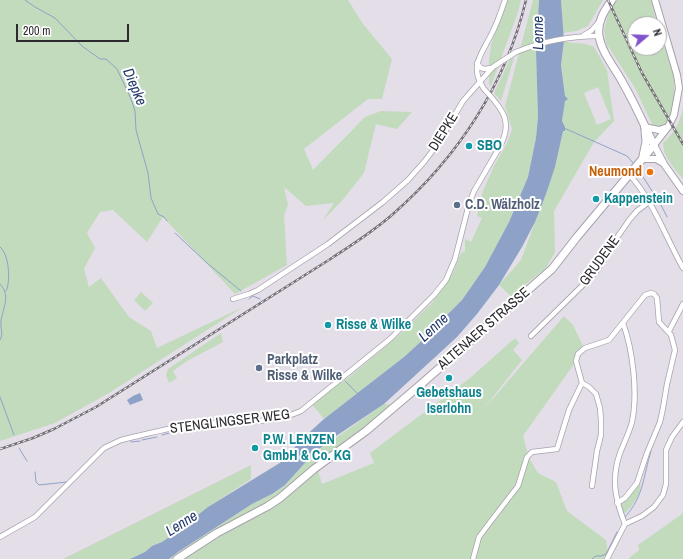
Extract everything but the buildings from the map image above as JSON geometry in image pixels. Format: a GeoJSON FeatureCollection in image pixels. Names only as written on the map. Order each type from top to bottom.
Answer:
{"type":"FeatureCollection","features":[{"type":"Feature","properties":{"kind":"main road"},"geometry":{"type":"LineString","coordinates":[[612,0],[600,20],[599,36],[605,52],[624,83],[644,127],[664,164],[683,191]]}},
{"type":"Feature","properties":{"kind":"main road"},"geometry":{"type":"LineString","coordinates":[[654,145],[668,127],[674,116],[679,88],[677,75],[655,0]]}},
{"type":"Feature","properties":{"kind":"main road"},"geometry":{"type":"LineString","coordinates":[[644,127],[659,130],[668,127]]}},
{"type":"Feature","properties":{"kind":"main road"},"geometry":{"type":"LineString","coordinates":[[644,127],[646,142],[642,159],[656,159],[664,164]]}},
{"type":"Feature","properties":{"kind":"main road","name":"ALTENAER STRASSE"},"geometry":{"type":"LineString","coordinates":[[177,559],[217,533],[268,506],[292,489],[325,460],[380,420],[552,269],[654,145]]}},
{"type":"Feature","properties":{"kind":"street"},"geometry":{"type":"LineString","coordinates":[[492,67],[485,70],[477,63],[493,31],[505,0]]}},
{"type":"Feature","properties":{"kind":"street","name":"DIEPKE"},"geometry":{"type":"LineString","coordinates":[[580,36],[591,31],[600,20]]}},
{"type":"Feature","properties":{"kind":"street","name":"DIEPKE"},"geometry":{"type":"LineString","coordinates":[[233,299],[258,290],[328,244],[403,185],[428,157],[437,145],[463,101],[492,67],[516,52],[546,41],[580,36],[599,36]]}},
{"type":"Feature","properties":{"kind":"street","name":"STENGLINGSER WEG"},"geometry":{"type":"LineString","coordinates":[[0,537],[35,517],[104,448],[120,440],[179,427],[202,424],[247,423],[288,416],[301,411],[390,338],[426,304],[446,280],[455,259],[472,198],[506,134],[506,126],[500,108],[479,82],[476,70],[477,63]]}},
{"type":"Feature","properties":{"kind":"street"},"geometry":{"type":"LineString","coordinates":[[634,169],[638,184],[650,202],[683,268]]}},
{"type":"Feature","properties":{"kind":"street","name":"GRUDENE"},"geometry":{"type":"LineString","coordinates":[[531,336],[591,277],[598,269],[609,249],[630,219],[637,211],[650,202]]}},
{"type":"Feature","properties":{"kind":"street"},"geometry":{"type":"LineString","coordinates":[[592,486],[600,435],[600,408],[596,394],[582,383],[576,361],[578,354],[584,348],[609,340],[645,295],[652,293],[657,298],[659,322],[669,331],[675,350],[660,422],[647,453],[638,483],[628,495],[617,504]]}},
{"type":"Feature","properties":{"kind":"street"},"geometry":{"type":"LineString","coordinates":[[669,331],[683,304]]}},
{"type":"Feature","properties":{"kind":"street"},"geometry":{"type":"LineString","coordinates":[[623,323],[630,349],[635,404],[630,429],[617,462],[614,485],[617,504],[625,524]]}},
{"type":"Feature","properties":{"kind":"street"},"geometry":{"type":"LineString","coordinates":[[473,559],[479,537],[518,486],[527,456],[532,452],[558,452],[569,410],[582,383]]}},
{"type":"Feature","properties":{"kind":"street"},"geometry":{"type":"LineString","coordinates":[[607,559],[625,524],[642,516],[654,507],[663,496],[666,484],[666,450],[672,437],[683,422]]}},
{"type":"Feature","properties":{"kind":"green space"},"geometry":{"type":"Polygon","coordinates":[[[0,0],[348,0],[363,24],[392,59],[382,99],[368,99],[304,149],[313,170],[365,117],[381,111],[412,112],[397,129],[376,124],[364,173],[341,202],[323,220],[334,203],[306,206],[284,187],[288,205],[284,215],[287,265],[235,294],[163,217],[147,242],[113,210],[100,212],[87,233],[95,248],[84,269],[89,287],[101,278],[129,317],[151,331],[157,348],[243,307],[109,393],[55,423],[0,441],[0,0]]]}},
{"type":"Feature","properties":{"kind":"green space"},"geometry":{"type":"Polygon","coordinates":[[[507,0],[521,0],[491,86],[489,84],[489,61],[491,45],[507,0]]]}},
{"type":"Feature","properties":{"kind":"green space"},"geometry":{"type":"Polygon","coordinates":[[[533,0],[539,0],[536,51],[538,117],[536,138],[528,177],[509,222],[485,267],[462,300],[404,357],[324,419],[310,402],[348,378],[398,336],[432,303],[453,273],[461,253],[465,251],[465,239],[471,242],[482,218],[477,216],[483,191],[494,166],[507,143],[512,129],[505,106],[533,0]]]}},
{"type":"Feature","properties":{"kind":"green space"},"geometry":{"type":"Polygon","coordinates":[[[561,0],[603,0],[588,26],[576,31],[563,33],[561,0]]]}},
{"type":"Feature","properties":{"kind":"green space"},"geometry":{"type":"Polygon","coordinates":[[[615,0],[651,0],[655,16],[627,16],[627,56],[667,56],[674,77],[674,106],[667,124],[653,126],[635,88],[606,43],[604,30],[608,15],[615,0]]]}},
{"type":"Feature","properties":{"kind":"green space"},"geometry":{"type":"Polygon","coordinates":[[[564,41],[586,44],[594,47],[607,70],[614,121],[594,142],[554,211],[555,252],[546,268],[511,296],[499,285],[521,260],[555,167],[563,130],[565,131],[562,121],[565,96],[561,65],[564,41]],[[598,87],[584,93],[597,125],[611,119],[598,87]]]}},
{"type":"Feature","properties":{"kind":"green space"},"geometry":{"type":"Polygon","coordinates":[[[514,58],[501,101],[494,93],[510,59],[514,58]]]}},
{"type":"Feature","properties":{"kind":"green space"},"geometry":{"type":"Polygon","coordinates":[[[683,106],[683,179],[667,158],[663,143],[677,126],[683,106]]]}},
{"type":"Feature","properties":{"kind":"green space"},"geometry":{"type":"Polygon","coordinates":[[[141,292],[153,303],[145,311],[134,300],[141,292]]]}},
{"type":"Feature","properties":{"kind":"green space"},"geometry":{"type":"Polygon","coordinates":[[[564,316],[573,325],[583,346],[578,350],[574,358],[574,364],[523,436],[529,458],[538,473],[556,482],[567,511],[606,540],[608,552],[604,559],[169,559],[233,516],[285,485],[313,454],[384,404],[393,405],[375,421],[316,464],[322,484],[374,463],[370,453],[470,378],[515,338],[519,343],[513,350],[522,360],[489,402],[480,409],[490,402],[564,316]]]}},
{"type":"Feature","properties":{"kind":"green space"},"geometry":{"type":"Polygon","coordinates":[[[221,333],[223,342],[187,361],[173,371],[177,378],[169,383],[166,375],[168,369],[221,333]]]}},
{"type":"Feature","properties":{"kind":"green space"},"geometry":{"type":"Polygon","coordinates":[[[251,465],[251,479],[208,507],[162,542],[152,546],[145,552],[130,559],[63,559],[251,465]]]}},
{"type":"Feature","properties":{"kind":"green space"},"geometry":{"type":"Polygon","coordinates":[[[640,481],[638,496],[623,516],[620,507],[640,481]]]}},
{"type":"Feature","properties":{"kind":"green space"},"geometry":{"type":"Polygon","coordinates":[[[683,510],[683,559],[628,559],[639,550],[638,545],[682,514],[683,510]]]}},
{"type":"Feature","properties":{"kind":"water","name":"Lenne"},"geometry":{"type":"Polygon","coordinates":[[[539,0],[561,0],[564,41],[561,65],[565,96],[568,99],[565,101],[562,121],[565,131],[563,131],[555,167],[535,222],[499,285],[457,337],[384,404],[333,438],[313,454],[285,485],[272,494],[252,504],[169,559],[130,559],[162,542],[208,507],[283,461],[302,439],[324,419],[404,357],[462,300],[485,267],[509,222],[528,177],[536,138],[538,117],[536,51],[539,0]]]}},
{"type":"Feature","properties":{"kind":"water"},"geometry":{"type":"Polygon","coordinates":[[[140,393],[143,400],[130,405],[127,400],[140,393]]]}},
{"type":"Feature","properties":{"kind":"waterway","name":"Diepke"},"geometry":{"type":"LineString","coordinates":[[25,0],[55,18],[82,46],[100,59],[106,59],[117,69],[135,111],[136,130],[148,173],[151,198],[158,214],[164,217],[167,221]]}},
{"type":"Feature","properties":{"kind":"waterway"},"geometry":{"type":"LineString","coordinates":[[564,128],[627,156],[634,164]]}},
{"type":"Feature","properties":{"kind":"waterway"},"geometry":{"type":"LineString","coordinates":[[638,169],[667,217]]}},
{"type":"Feature","properties":{"kind":"waterway","name":"Diepke"},"geometry":{"type":"LineString","coordinates":[[175,233],[207,263],[241,291]]}},
{"type":"Feature","properties":{"kind":"waterway"},"geometry":{"type":"LineString","coordinates":[[0,247],[3,250],[7,261],[9,275],[8,287],[6,291]]}},
{"type":"Feature","properties":{"kind":"waterway"},"geometry":{"type":"LineString","coordinates":[[0,284],[6,297],[1,321],[2,335],[0,340]]}},
{"type":"Feature","properties":{"kind":"waterway","name":"Diepke"},"geometry":{"type":"LineString","coordinates":[[249,299],[253,296],[260,299]]}},
{"type":"Feature","properties":{"kind":"waterway","name":"Diepke"},"geometry":{"type":"LineString","coordinates":[[345,381],[359,395]]}},
{"type":"Feature","properties":{"kind":"waterway"},"geometry":{"type":"LineString","coordinates":[[0,397],[14,435]]}},
{"type":"Feature","properties":{"kind":"waterway"},"geometry":{"type":"LineString","coordinates":[[162,435],[173,432]]}},
{"type":"Feature","properties":{"kind":"waterway"},"geometry":{"type":"LineString","coordinates":[[142,440],[157,437]]}},
{"type":"Feature","properties":{"kind":"waterway"},"geometry":{"type":"LineString","coordinates":[[131,442],[140,441]]}},
{"type":"Feature","properties":{"kind":"waterway"},"geometry":{"type":"LineString","coordinates":[[19,448],[27,461]]}},
{"type":"Feature","properties":{"kind":"waterway"},"geometry":{"type":"LineString","coordinates":[[625,517],[639,494],[651,451]]}},
{"type":"Feature","properties":{"kind":"waterway"},"geometry":{"type":"LineString","coordinates":[[35,472],[36,482],[39,485],[67,482]]}},
{"type":"Feature","properties":{"kind":"waterway"},"geometry":{"type":"LineString","coordinates":[[592,559],[596,556],[606,554],[617,532]]}},
{"type":"Feature","properties":{"kind":"railway"},"geometry":{"type":"LineString","coordinates":[[0,449],[54,429],[96,407],[332,258],[386,220],[417,192],[438,168],[476,117],[492,90],[506,61],[526,0]]}},
{"type":"Feature","properties":{"kind":"railway"},"geometry":{"type":"LineString","coordinates":[[608,0],[642,73],[683,144]]}},
{"type":"Feature","properties":{"kind":"place","name":"SBO"},"geometry":{"type":"Point","coordinates":[469,146]}},
{"type":"Feature","properties":{"kind":"place","name":"Neumond"},"geometry":{"type":"Point","coordinates":[650,172]}},
{"type":"Feature","properties":{"kind":"place","name":"Kappenstein"},"geometry":{"type":"Point","coordinates":[596,199]}},
{"type":"Feature","properties":{"kind":"place","name":"C.D. Wälzholz"},"geometry":{"type":"Point","coordinates":[457,205]}},
{"type":"Feature","properties":{"kind":"place","name":"Risse & Wilke"},"geometry":{"type":"Point","coordinates":[328,325]}},
{"type":"Feature","properties":{"kind":"place","name":"Parkplatz Risse & Wilke"},"geometry":{"type":"Point","coordinates":[259,368]}},
{"type":"Feature","properties":{"kind":"place","name":"Gebetshaus Iserlohn"},"geometry":{"type":"Point","coordinates":[449,378]}},
{"type":"Feature","properties":{"kind":"place","name":"P.W. LENZEN GmbH & Co. KG"},"geometry":{"type":"Point","coordinates":[255,448]}}]}
